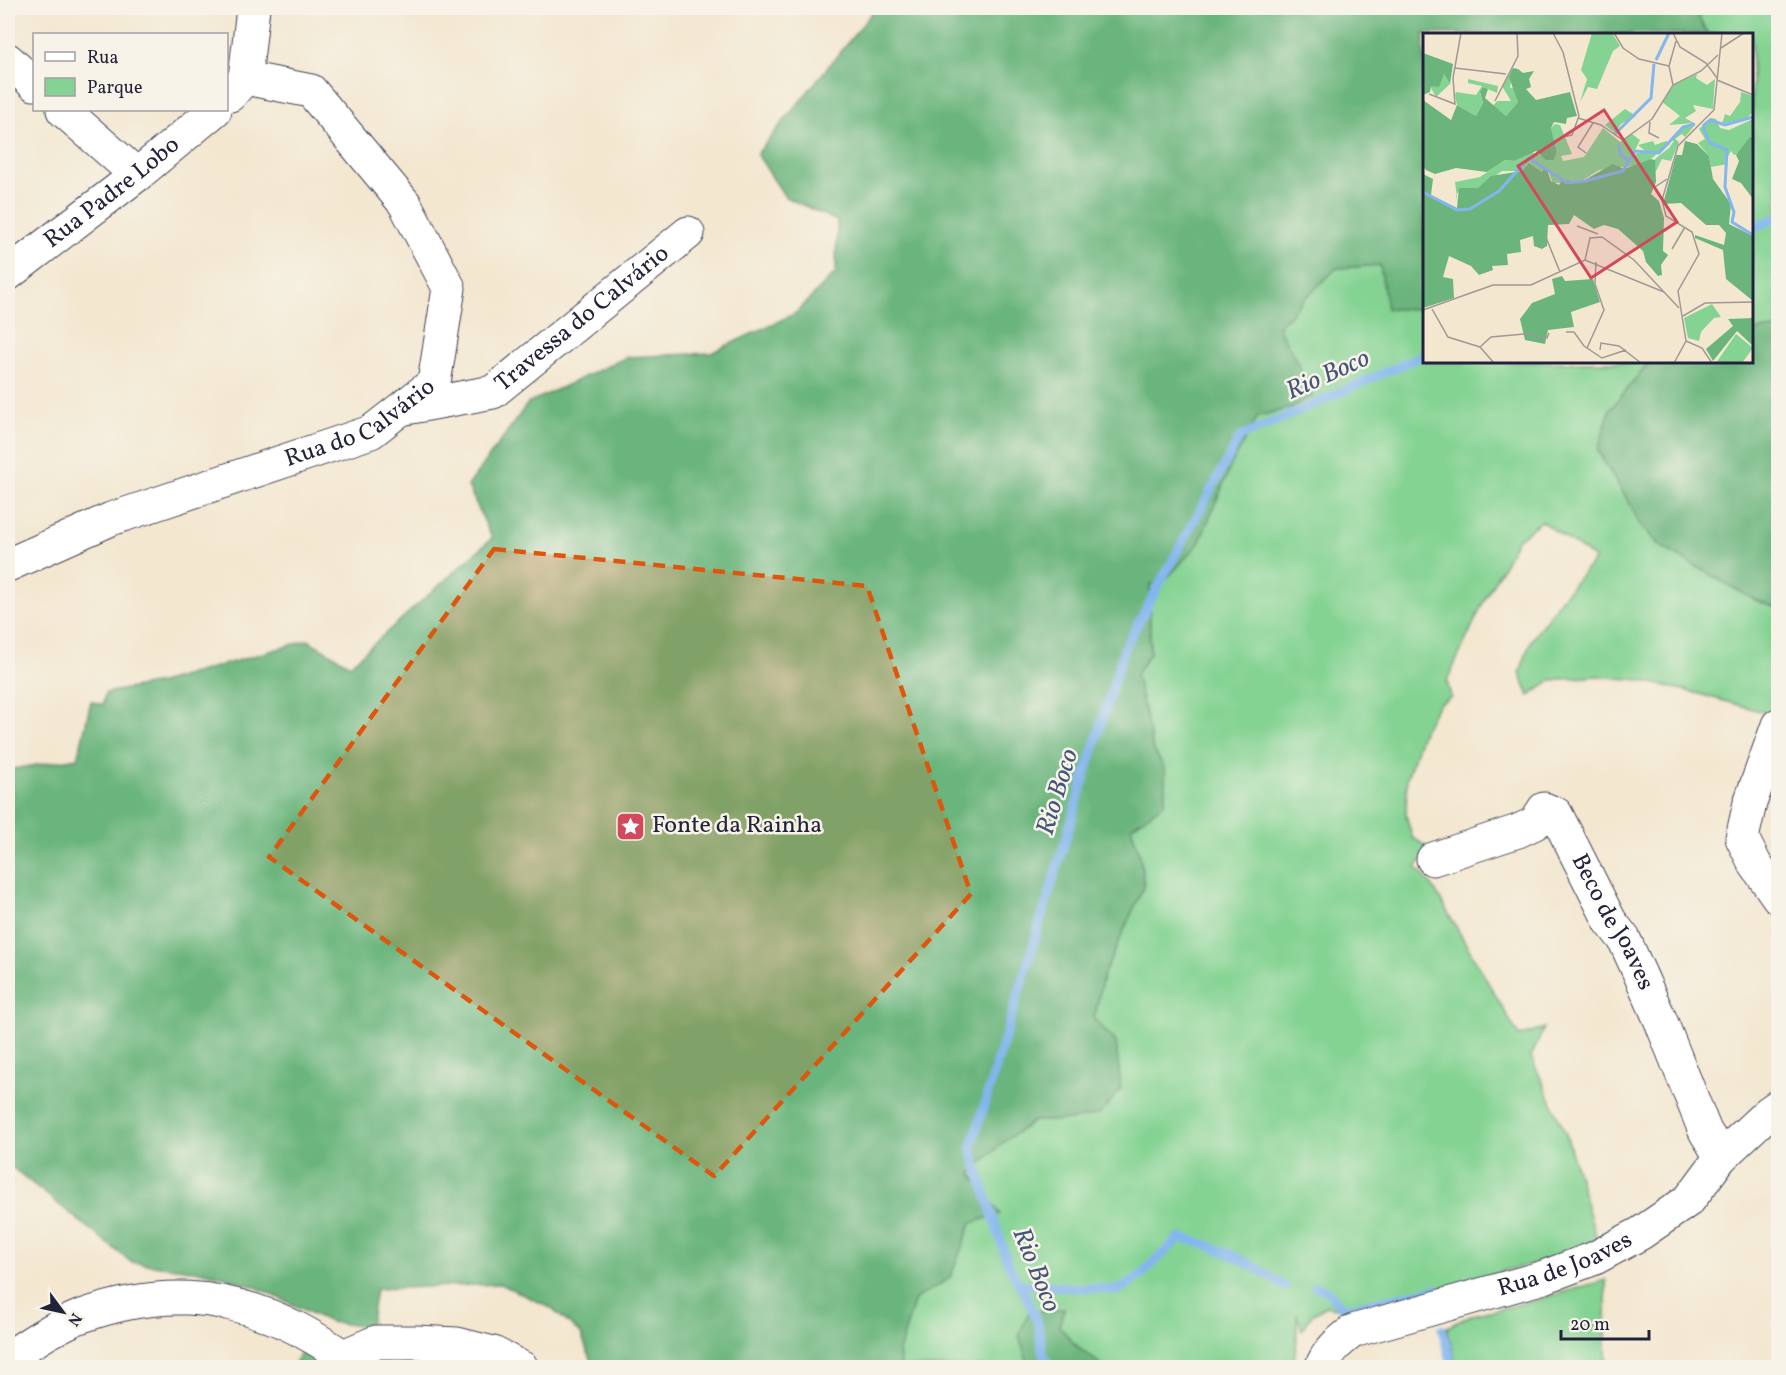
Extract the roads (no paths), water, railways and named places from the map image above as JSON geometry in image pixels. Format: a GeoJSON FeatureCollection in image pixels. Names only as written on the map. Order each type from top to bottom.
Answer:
{"type":"FeatureCollection","features":[{"type":"Feature","properties":{"kind":"street"},"geometry":{"type":"LineString","coordinates":[[236,88],[253,8]]}},
{"type":"Feature","properties":{"kind":"street"},"geometry":{"type":"LineString","coordinates":[[8,60],[33,83]]}},
{"type":"Feature","properties":{"kind":"street","name":"Rua do Calvário"},"geometry":{"type":"LineString","coordinates":[[8,565],[111,519],[370,432],[434,383],[449,288],[405,204],[311,91],[236,88]]}},
{"type":"Feature","properties":{"kind":"street"},"geometry":{"type":"LineString","coordinates":[[64,111],[137,175]]}},
{"type":"Feature","properties":{"kind":"street","name":"Rua Padre Lobo"},"geometry":{"type":"LineString","coordinates":[[8,274],[137,175],[214,111]]}},
{"type":"Feature","properties":{"kind":"street","name":"Travessa do Calvário"},"geometry":{"type":"LineString","coordinates":[[401,408],[493,392],[688,232]]}},
{"type":"Feature","properties":{"kind":"street"},"geometry":{"type":"LineString","coordinates":[[1779,725],[1750,803],[1742,838],[1755,864],[1779,897]]}},
{"type":"Feature","properties":{"kind":"street","name":"Beco de Joaves"},"geometry":{"type":"LineString","coordinates":[[1433,859],[1518,831],[1535,823],[1544,809],[1556,814],[1610,921],[1624,939],[1660,1019],[1705,1131],[1722,1157]]}},
{"type":"Feature","properties":{"kind":"street","name":"Rua de Joaves"},"geometry":{"type":"LineString","coordinates":[[1321,1368],[1326,1355],[1353,1331],[1544,1277],[1604,1253],[1641,1233],[1689,1200],[1722,1157],[1768,1113],[1779,1106]]}},
{"type":"Feature","properties":{"kind":"street"},"geometry":{"type":"LineString","coordinates":[[8,1358],[35,1340],[77,1318],[120,1305],[178,1297],[228,1302],[252,1308],[314,1338],[350,1362],[376,1342],[427,1342],[457,1344],[493,1353],[522,1368]]}},
{"type":"Feature","properties":{"kind":"waterway","name":"Rio Boco"},"geometry":{"type":"LineString","coordinates":[[1769,8],[1778,23]]}},
{"type":"Feature","properties":{"kind":"waterway","name":"Rio Boco"},"geometry":{"type":"LineString","coordinates":[[1753,228],[1778,217]]}},
{"type":"Feature","properties":{"kind":"waterway","name":"Rio Boco"},"geometry":{"type":"LineString","coordinates":[[1051,1368],[1043,1354],[1038,1324],[1008,1264],[971,1148],[1124,649],[1240,437],[1423,355]]}},
{"type":"Feature","properties":{"kind":"waterway"},"geometry":{"type":"LineString","coordinates":[[1020,1285],[1098,1288],[1117,1291],[1140,1276],[1179,1238],[1207,1245],[1234,1256],[1285,1287]]}},
{"type":"Feature","properties":{"kind":"waterway"},"geometry":{"type":"LineString","coordinates":[[1315,1286],[1327,1291],[1344,1309],[1436,1289],[1436,1291]]}},
{"type":"Feature","properties":{"kind":"waterway"},"geometry":{"type":"LineString","coordinates":[[1442,1329],[1453,1368]]}},
{"type":"Feature","properties":{"kind":"place","name":"Fonte da Rainha"},"geometry":{"type":"Point","coordinates":[631,826]}}]}
